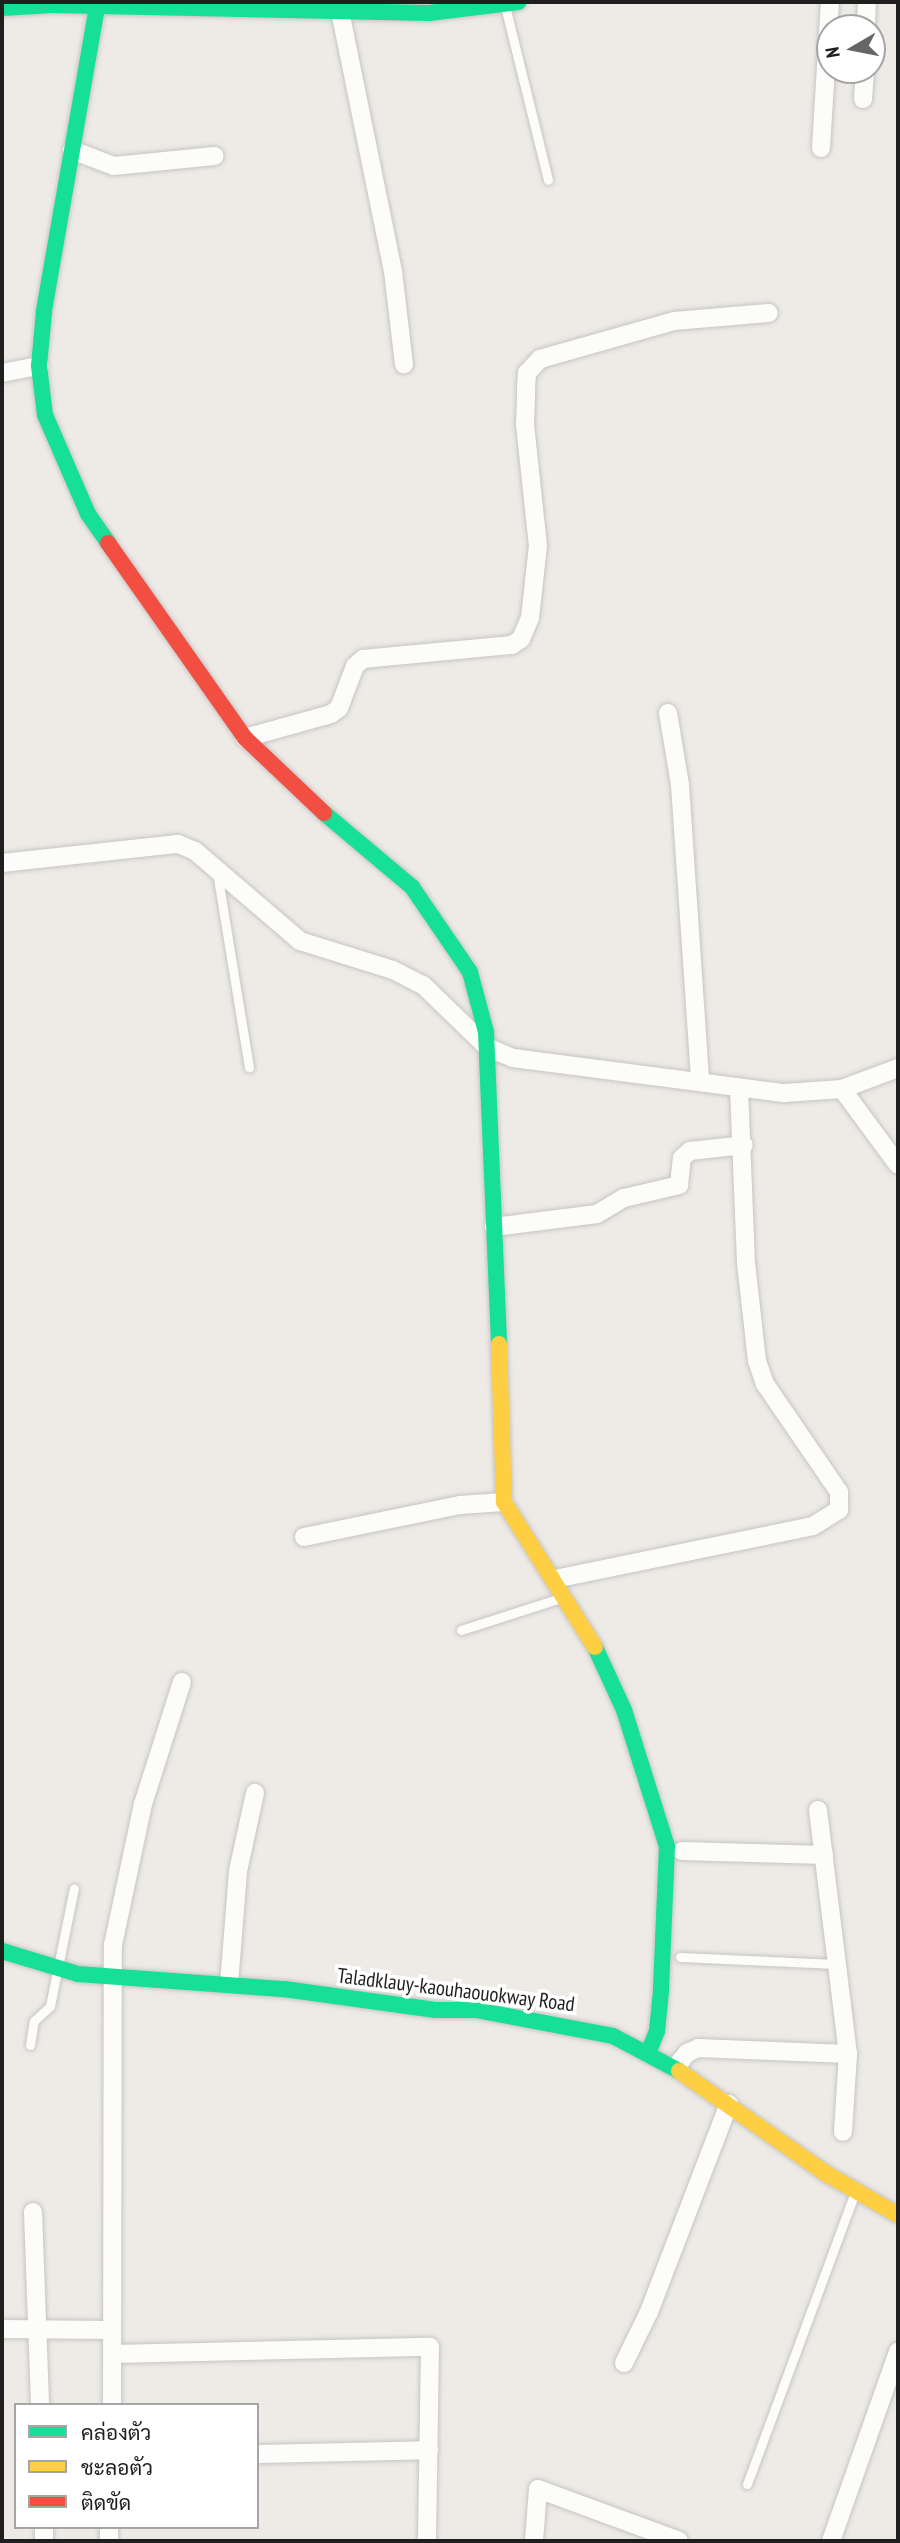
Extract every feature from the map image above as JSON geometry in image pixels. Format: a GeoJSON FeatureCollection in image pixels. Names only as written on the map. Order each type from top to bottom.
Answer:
{"type":"FeatureCollection","features":[{"type":"Feature","properties":{"kind":"street"},"geometry":{"type":"LineString","coordinates":[[821,148],[830,2]]}},
{"type":"Feature","properties":{"kind":"street"},"geometry":{"type":"LineString","coordinates":[[2,8],[350,8],[429,13],[511,3]]}},
{"type":"Feature","properties":{"kind":"street"},"geometry":{"type":"LineString","coordinates":[[97,8],[39,366],[45,415],[89,514],[245,738],[278,774],[412,887],[470,972],[481,1003],[487,1047],[504,1502],[566,1597],[624,1710],[667,1846],[661,1990],[657,2031],[649,2051]]}},
{"type":"Feature","properties":{"kind":"street"},"geometry":{"type":"LineString","coordinates":[[350,8],[393,271],[404,364]]}},
{"type":"Feature","properties":{"kind":"street"},"geometry":{"type":"LineString","coordinates":[[863,99],[864,84]]}},
{"type":"Feature","properties":{"kind":"street"},"geometry":{"type":"LineString","coordinates":[[72,150],[114,166],[215,156]]}},
{"type":"Feature","properties":{"kind":"street"},"geometry":{"type":"LineString","coordinates":[[245,738],[331,713],[339,708],[355,666],[363,659],[512,645],[521,639],[530,618],[538,546],[525,425],[526,382],[527,373],[540,359],[638,328],[769,313]]}},
{"type":"Feature","properties":{"kind":"street"},"geometry":{"type":"LineString","coordinates":[[2,373],[39,366]]}},
{"type":"Feature","properties":{"kind":"street"},"geometry":{"type":"LineString","coordinates":[[668,713],[680,785],[700,1080]]}},
{"type":"Feature","properties":{"kind":"street"},"geometry":{"type":"LineString","coordinates":[[2,863],[167,844],[195,851],[300,941],[393,970],[423,985],[487,1047],[513,1058],[700,1080],[784,1093],[842,1089],[898,1068]]}},
{"type":"Feature","properties":{"kind":"street"},"geometry":{"type":"LineString","coordinates":[[555,1579],[813,1526],[839,1510],[839,1492],[765,1384],[757,1361],[746,1262],[744,1145],[739,1087]]}},
{"type":"Feature","properties":{"kind":"street"},"geometry":{"type":"LineString","coordinates":[[842,1089],[898,1165]]}},
{"type":"Feature","properties":{"kind":"street"},"geometry":{"type":"LineString","coordinates":[[495,1227],[597,1214],[624,1198],[679,1185],[684,1154],[744,1145]]}},
{"type":"Feature","properties":{"kind":"street"},"geometry":{"type":"LineString","coordinates":[[304,1537],[460,1505],[504,1502]]}},
{"type":"Feature","properties":{"kind":"street"},"geometry":{"type":"LineString","coordinates":[[111,2403],[110,1976],[135,1839],[182,1682]]}},
{"type":"Feature","properties":{"kind":"street"},"geometry":{"type":"LineString","coordinates":[[229,1984],[238,1871],[254,1793]]}},
{"type":"Feature","properties":{"kind":"street"},"geometry":{"type":"LineString","coordinates":[[818,1810],[848,2053],[843,2132]]}},
{"type":"Feature","properties":{"kind":"street"},"geometry":{"type":"LineString","coordinates":[[682,1851],[824,1855]]}},
{"type":"Feature","properties":{"kind":"street","name":"Taladklauy-kaouhaouokway Road"},"geometry":{"type":"LineString","coordinates":[[2,1951],[57,1968],[110,1976],[229,1984],[436,2010],[476,2010],[577,2026],[649,2051],[856,2191],[898,2215]]}},
{"type":"Feature","properties":{"kind":"street"},"geometry":{"type":"LineString","coordinates":[[675,2068],[687,2053],[698,2048],[848,2053]]}},
{"type":"Feature","properties":{"kind":"street"},"geometry":{"type":"LineString","coordinates":[[624,2362],[649,2312],[729,2104]]}},
{"type":"Feature","properties":{"kind":"street"},"geometry":{"type":"LineString","coordinates":[[33,2212],[40,2403]]}},
{"type":"Feature","properties":{"kind":"street"},"geometry":{"type":"LineString","coordinates":[[2,2329],[111,2330]]}},
{"type":"Feature","properties":{"kind":"street"},"geometry":{"type":"LineString","coordinates":[[113,2354],[430,2347],[427,2541]]}},
{"type":"Feature","properties":{"kind":"street"},"geometry":{"type":"LineString","coordinates":[[831,2541],[898,2352]]}},
{"type":"Feature","properties":{"kind":"street"},"geometry":{"type":"LineString","coordinates":[[259,2454],[429,2450]]}},
{"type":"Feature","properties":{"kind":"street"},"geometry":{"type":"LineString","coordinates":[[534,2541],[538,2489],[679,2541]]}},
{"type":"Feature","properties":{"kind":"lane"},"geometry":{"type":"LineString","coordinates":[[511,3],[548,180]]}},
{"type":"Feature","properties":{"kind":"lane"},"geometry":{"type":"LineString","coordinates":[[216,870],[249,1067]]}},
{"type":"Feature","properties":{"kind":"lane"},"geometry":{"type":"LineString","coordinates":[[461,1630],[566,1597]]}},
{"type":"Feature","properties":{"kind":"lane"},"geometry":{"type":"LineString","coordinates":[[30,2045],[34,2021],[50,2006],[74,1888]]}},
{"type":"Feature","properties":{"kind":"lane"},"geometry":{"type":"LineString","coordinates":[[680,1957],[839,1964]]}},
{"type":"Feature","properties":{"kind":"lane"},"geometry":{"type":"LineString","coordinates":[[747,2484],[856,2191]]}},
{"type":"Feature","properties":{"kind":"traffic: fast"},"geometry":{"type":"LineString","coordinates":[[2,8],[52,5],[429,13],[518,2]]}},
{"type":"Feature","properties":{"kind":"traffic: fast"},"geometry":{"type":"LineString","coordinates":[[97,7],[44,312],[39,366],[45,415],[88,514],[108,543]]}},
{"type":"Feature","properties":{"kind":"traffic: fast"},"geometry":{"type":"LineString","coordinates":[[324,813],[412,887],[470,972],[486,1032],[499,1344]]}},
{"type":"Feature","properties":{"kind":"traffic: fast"},"geometry":{"type":"LineString","coordinates":[[595,1647],[624,1710],[667,1846],[661,1991],[657,2031],[649,2051]]}},
{"type":"Feature","properties":{"kind":"traffic: fast"},"geometry":{"type":"LineString","coordinates":[[2,1951],[78,1974],[284,1989],[436,2010],[476,2010],[613,2036],[679,2071]]}},
{"type":"Feature","properties":{"kind":"traffic: slow"},"geometry":{"type":"LineString","coordinates":[[499,1344],[504,1502],[595,1647]]}},
{"type":"Feature","properties":{"kind":"traffic: slow"},"geometry":{"type":"LineString","coordinates":[[679,2071],[825,2173],[898,2215]]}},
{"type":"Feature","properties":{"kind":"traffic: jam"},"geometry":{"type":"LineString","coordinates":[[108,543],[245,738],[324,813]]}}]}
